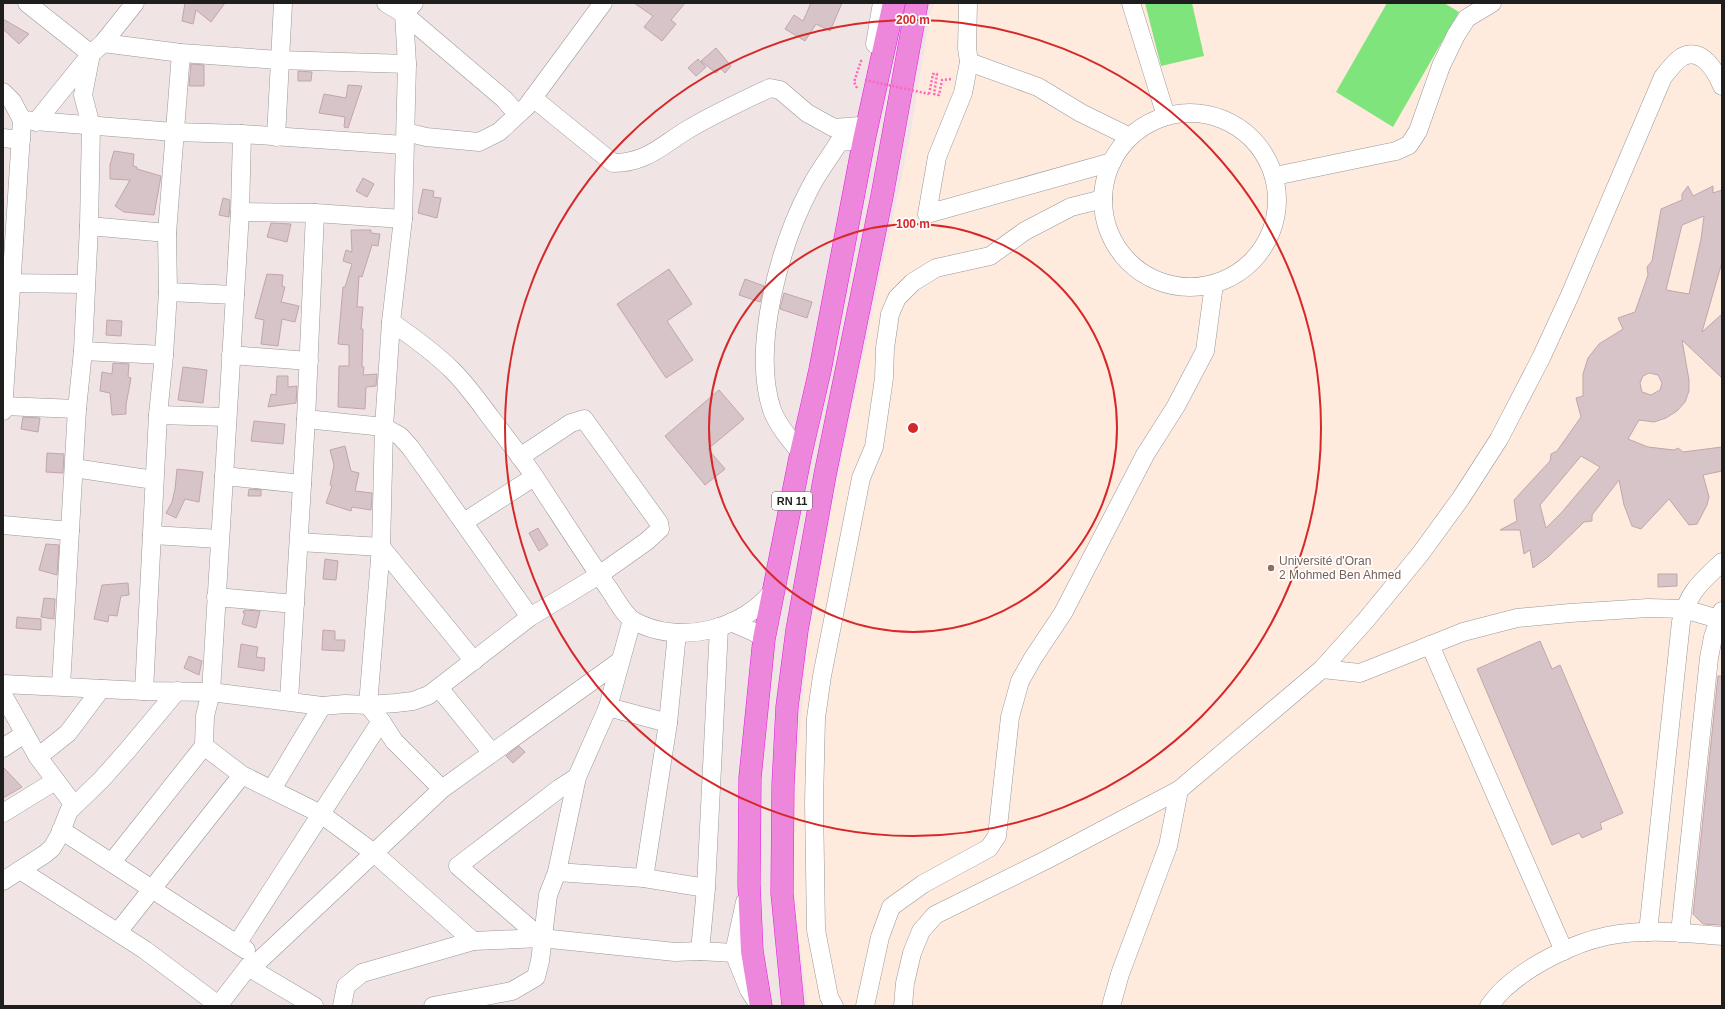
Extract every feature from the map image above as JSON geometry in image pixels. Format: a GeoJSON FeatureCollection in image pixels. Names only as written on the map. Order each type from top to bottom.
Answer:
{"type":"FeatureCollection","features":[{"type":"Feature","properties":{"kind":"highway","name":"RN 11"},"geometry":{"type":"LineString","coordinates":[[760,1006],[752,952],[749,884],[750,778],[764,639],[776,586],[801,453],[820,370],[862,133],[894,3]]}},
{"type":"Feature","properties":{"kind":"highway","name":"RN 11"},"geometry":{"type":"LineString","coordinates":[[793,1006],[782,893],[783,785],[787,707],[797,630],[825,475],[882,196],[917,4]]}},
{"type":"Feature","properties":{"kind":"street"},"geometry":{"type":"LineString","coordinates":[[27,3],[97,48],[279,60],[407,64]]}},
{"type":"Feature","properties":{"kind":"street"},"geometry":{"type":"LineString","coordinates":[[3,411],[12,139],[97,48],[135,3]]}},
{"type":"Feature","properties":{"kind":"street"},"geometry":{"type":"LineString","coordinates":[[276,137],[283,3]]}},
{"type":"Feature","properties":{"kind":"street"},"geometry":{"type":"LineString","coordinates":[[386,3],[409,9],[518,114]]}},
{"type":"Feature","properties":{"kind":"street"},"geometry":{"type":"LineString","coordinates":[[3,92],[29,121],[174,132],[242,134],[276,137],[405,139],[426,137],[479,142],[499,132],[533,98],[603,3]]}},
{"type":"Feature","properties":{"kind":"street"},"geometry":{"type":"LineString","coordinates":[[862,133],[882,3]]}},
{"type":"Feature","properties":{"kind":"street"},"geometry":{"type":"LineString","coordinates":[[968,3],[967,48],[969,62],[966,79],[963,93],[937,157],[927,214],[1112,162]]}},
{"type":"Feature","properties":{"kind":"street"},"geometry":{"type":"LineString","coordinates":[[1131,3],[1166,116]]}},
{"type":"Feature","properties":{"kind":"street"},"geometry":{"type":"LineString","coordinates":[[1274,176],[1396,151],[1409,144],[1418,131],[1441,66],[1456,35],[1467,18],[1492,3]]}},
{"type":"Feature","properties":{"kind":"street"},"geometry":{"type":"LineString","coordinates":[[409,9],[403,219],[391,322],[384,427],[381,547],[368,705],[394,741],[442,789]]}},
{"type":"Feature","properties":{"kind":"street"},"geometry":{"type":"LineString","coordinates":[[61,686],[77,409],[86,284],[91,126],[83,95],[97,48]]}},
{"type":"Feature","properties":{"kind":"street"},"geometry":{"type":"LineString","coordinates":[[144,691],[154,480],[168,292],[167,233],[181,53]]}},
{"type":"Feature","properties":{"kind":"street"},"geometry":{"type":"LineString","coordinates":[[903,1006],[905,983],[912,953],[921,931],[935,915],[1046,860],[1179,790],[1322,669],[1366,620],[1421,553],[1461,498],[1499,438],[1541,358],[1570,295],[1663,77],[1675,62],[1684,56],[1696,55],[1707,61],[1722,86]]}},
{"type":"Feature","properties":{"kind":"street"},"geometry":{"type":"LineString","coordinates":[[969,62],[1038,87],[1081,113],[1130,137]]}},
{"type":"Feature","properties":{"kind":"street"},"geometry":{"type":"LineString","coordinates":[[533,98],[613,163],[634,162],[664,146],[687,130],[770,88],[780,90],[807,113],[834,128],[862,133]]}},
{"type":"Feature","properties":{"kind":"street"},"geometry":{"type":"LineString","coordinates":[[1193,112],[1220,118],[1244,131],[1263,151],[1274,176],[1278,203],[1272,230],[1259,254],[1239,272],[1214,284],[1188,287],[1161,282],[1137,269],[1118,250],[1107,226],[1103,199],[1105,180],[1112,162],[1130,137],[1147,124],[1166,116],[1193,112]]}},
{"type":"Feature","properties":{"kind":"street"},"geometry":{"type":"LineString","coordinates":[[801,453],[773,412],[766,382],[766,351],[769,313],[790,233],[811,186],[839,142],[862,133]]}},
{"type":"Feature","properties":{"kind":"street"},"geometry":{"type":"LineString","coordinates":[[112,862],[204,746],[205,716],[211,692],[240,212],[242,134]]}},
{"type":"Feature","properties":{"kind":"street"},"geometry":{"type":"LineString","coordinates":[[834,1006],[829,997],[816,930],[814,802],[816,718],[822,676],[861,478],[874,447],[884,378],[885,348],[890,314],[897,298],[913,282],[936,268],[990,256],[1025,231],[1071,207],[1103,199]]}},
{"type":"Feature","properties":{"kind":"street"},"geometry":{"type":"LineString","coordinates":[[240,212],[315,213],[403,219]]}},
{"type":"Feature","properties":{"kind":"street"},"geometry":{"type":"LineString","coordinates":[[289,700],[306,419],[315,213]]}},
{"type":"Feature","properties":{"kind":"street"},"geometry":{"type":"LineString","coordinates":[[88,226],[167,233]]}},
{"type":"Feature","properties":{"kind":"street"},"geometry":{"type":"LineString","coordinates":[[7,283],[86,284]]}},
{"type":"Feature","properties":{"kind":"street"},"geometry":{"type":"LineString","coordinates":[[866,1006],[880,937],[891,907],[923,884],[989,848],[997,836],[1010,717],[1020,681],[1033,658],[1063,614],[1145,456],[1176,406],[1205,351],[1214,284]]}},
{"type":"Feature","properties":{"kind":"street"},"geometry":{"type":"LineString","coordinates":[[168,292],[235,295]]}},
{"type":"Feature","properties":{"kind":"street"},"geometry":{"type":"LineString","coordinates":[[391,322],[423,345],[456,374],[520,457],[599,575],[632,620],[649,627],[677,633],[691,633],[725,624],[756,608],[776,586]]}},
{"type":"Feature","properties":{"kind":"street"},"geometry":{"type":"LineString","coordinates":[[82,352],[164,355]]}},
{"type":"Feature","properties":{"kind":"street"},"geometry":{"type":"LineString","coordinates":[[231,355],[309,361]]}},
{"type":"Feature","properties":{"kind":"street"},"geometry":{"type":"LineString","coordinates":[[3,406],[77,409]]}},
{"type":"Feature","properties":{"kind":"street"},"geometry":{"type":"LineString","coordinates":[[158,415],[228,416]]}},
{"type":"Feature","properties":{"kind":"street"},"geometry":{"type":"LineString","coordinates":[[306,419],[384,427],[400,436],[410,447],[464,522],[530,617]]}},
{"type":"Feature","properties":{"kind":"street"},"geometry":{"type":"LineString","coordinates":[[3,684],[144,691],[211,692],[289,700],[322,706],[345,704],[368,705],[413,701],[429,695],[530,617],[599,575],[647,541],[660,529],[659,522],[584,419],[571,423],[520,457]]}},
{"type":"Feature","properties":{"kind":"street"},"geometry":{"type":"LineString","coordinates":[[74,468],[154,480]]}},
{"type":"Feature","properties":{"kind":"street"},"geometry":{"type":"LineString","coordinates":[[224,476],[302,484]]}},
{"type":"Feature","properties":{"kind":"street"},"geometry":{"type":"LineString","coordinates":[[464,522],[534,477]]}},
{"type":"Feature","properties":{"kind":"street"},"geometry":{"type":"LineString","coordinates":[[3,525],[70,531]]}},
{"type":"Feature","properties":{"kind":"street"},"geometry":{"type":"LineString","coordinates":[[152,535],[220,539]]}},
{"type":"Feature","properties":{"kind":"street"},"geometry":{"type":"LineString","coordinates":[[299,542],[381,547],[474,661]]}},
{"type":"Feature","properties":{"kind":"street"},"geometry":{"type":"LineString","coordinates":[[1648,932],[1681,622],[1684,609],[1689,598],[1698,585],[1722,562]]}},
{"type":"Feature","properties":{"kind":"street"},"geometry":{"type":"LineString","coordinates":[[216,597],[295,604]]}},
{"type":"Feature","properties":{"kind":"street"},"geometry":{"type":"LineString","coordinates":[[1322,669],[1360,673],[1464,632],[1517,618],[1570,612],[1648,608],[1684,609],[1721,617],[1709,658],[1680,933]]}},
{"type":"Feature","properties":{"kind":"street"},"geometry":{"type":"LineString","coordinates":[[433,1006],[512,991],[536,977],[540,961],[541,938],[548,895],[557,872],[578,777],[608,707],[632,620]]}},
{"type":"Feature","properties":{"kind":"street"},"geometry":{"type":"LineString","coordinates":[[725,624],[748,629],[764,639]]}},
{"type":"Feature","properties":{"kind":"street"},"geometry":{"type":"LineString","coordinates":[[700,951],[725,624]]}},
{"type":"Feature","properties":{"kind":"street"},"geometry":{"type":"LineString","coordinates":[[644,878],[668,723],[677,633]]}},
{"type":"Feature","properties":{"kind":"street"},"geometry":{"type":"LineString","coordinates":[[1430,645],[1564,951]]}},
{"type":"Feature","properties":{"kind":"street"},"geometry":{"type":"LineString","coordinates":[[20,870],[145,950],[218,1006],[254,963],[442,789],[620,661]]}},
{"type":"Feature","properties":{"kind":"street"},"geometry":{"type":"LineString","coordinates":[[439,688],[492,753]]}},
{"type":"Feature","properties":{"kind":"street"},"geometry":{"type":"LineString","coordinates":[[38,757],[68,733],[101,689]]}},
{"type":"Feature","properties":{"kind":"street"},"geometry":{"type":"LineString","coordinates":[[3,885],[20,870],[45,854],[56,842],[66,816],[74,805],[102,779],[177,691]]}},
{"type":"Feature","properties":{"kind":"street"},"geometry":{"type":"LineString","coordinates":[[3,695],[38,757],[74,805]]}},
{"type":"Feature","properties":{"kind":"street"},"geometry":{"type":"LineString","coordinates":[[272,789],[322,706]]}},
{"type":"Feature","properties":{"kind":"street"},"geometry":{"type":"LineString","coordinates":[[608,707],[668,723]]}},
{"type":"Feature","properties":{"kind":"street"},"geometry":{"type":"LineString","coordinates":[[237,944],[381,721]]}},
{"type":"Feature","properties":{"kind":"street"},"geometry":{"type":"LineString","coordinates":[[3,748],[24,734]]}},
{"type":"Feature","properties":{"kind":"street"},"geometry":{"type":"LineString","coordinates":[[204,746],[242,775],[321,814],[374,853],[473,941]]}},
{"type":"Feature","properties":{"kind":"street"},"geometry":{"type":"LineString","coordinates":[[118,932],[242,775]]}},
{"type":"Feature","properties":{"kind":"street"},"geometry":{"type":"LineString","coordinates":[[541,938],[458,866],[560,788],[578,777]]}},
{"type":"Feature","properties":{"kind":"street"},"geometry":{"type":"LineString","coordinates":[[3,813],[55,780]]}},
{"type":"Feature","properties":{"kind":"street"},"geometry":{"type":"LineString","coordinates":[[1111,1006],[1120,974],[1168,846],[1179,790]]}},
{"type":"Feature","properties":{"kind":"street"},"geometry":{"type":"LineString","coordinates":[[61,830],[237,944],[254,963],[314,1006]]}},
{"type":"Feature","properties":{"kind":"street"},"geometry":{"type":"LineString","coordinates":[[557,872],[644,878],[706,888]]}},
{"type":"Feature","properties":{"kind":"street"},"geometry":{"type":"LineString","coordinates":[[749,884],[734,953],[749,990],[760,1006]]}},
{"type":"Feature","properties":{"kind":"street"},"geometry":{"type":"LineString","coordinates":[[1489,1006],[1505,988],[1534,967],[1564,951],[1607,936],[1648,932],[1722,936]]}},
{"type":"Feature","properties":{"kind":"street"},"geometry":{"type":"LineString","coordinates":[[342,1006],[346,986],[362,974],[473,941],[541,938],[675,952],[700,951],[734,953]]}},
{"type":"Feature","properties":{"kind":"path"},"geometry":{"type":"LineString","coordinates":[[865,80],[930,94],[933,74],[937,74],[934,94],[939,95],[942,80],[966,79]]}},
{"type":"Feature","properties":{"kind":"shaded area","name":"Université d'Oran 2 Mohmed Ben Ahmed"},"geometry":{"type":"Polygon","coordinates":[[[935,3],[1722,3],[1722,1006],[808,1006],[794,904],[794,800],[808,638],[833,498],[910,137],[930,13],[935,3]]]}},
{"type":"Feature","properties":{"kind":"green space"},"geometry":{"type":"Polygon","coordinates":[[[1145,3],[1192,3],[1204,56],[1161,66],[1145,3]]]}},
{"type":"Feature","properties":{"kind":"green space"},"geometry":{"type":"Polygon","coordinates":[[[1387,3],[1444,3],[1459,12],[1393,127],[1336,92],[1387,3]]]}},
{"type":"Feature","properties":{"kind":"building"},"geometry":{"type":"Polygon","coordinates":[[[185,3],[225,3],[211,22],[196,10],[193,24],[182,21],[185,3]]]}},
{"type":"Feature","properties":{"kind":"building"},"geometry":{"type":"Polygon","coordinates":[[[634,3],[685,3],[671,20],[676,24],[662,41],[644,27],[653,16],[634,3]]]}},
{"type":"Feature","properties":{"kind":"building"},"geometry":{"type":"Polygon","coordinates":[[[811,3],[842,3],[830,31],[816,24],[805,41],[785,29],[794,15],[803,21],[811,3]]]}},
{"type":"Feature","properties":{"kind":"building"},"geometry":{"type":"Polygon","coordinates":[[[3,19],[29,34],[19,44],[3,29],[3,19]]]}},
{"type":"Feature","properties":{"kind":"building"},"geometry":{"type":"Polygon","coordinates":[[[716,48],[731,66],[725,73],[720,68],[716,73],[701,61],[716,48]]]}},
{"type":"Feature","properties":{"kind":"building"},"geometry":{"type":"Polygon","coordinates":[[[698,59],[706,67],[696,76],[688,68],[698,59]]]}},
{"type":"Feature","properties":{"kind":"building"},"geometry":{"type":"Polygon","coordinates":[[[191,64],[204,65],[204,86],[189,86],[191,64]]]}},
{"type":"Feature","properties":{"kind":"building"},"geometry":{"type":"Polygon","coordinates":[[[298,71],[312,72],[311,81],[298,81],[298,71]]]}},
{"type":"Feature","properties":{"kind":"building"},"geometry":{"type":"Polygon","coordinates":[[[348,85],[362,86],[348,128],[344,127],[345,117],[319,113],[324,94],[346,98],[348,85]]]}},
{"type":"Feature","properties":{"kind":"building"},"geometry":{"type":"Polygon","coordinates":[[[114,151],[134,154],[133,166],[137,167],[137,169],[161,176],[154,215],[124,212],[115,206],[130,180],[110,179],[110,165],[114,151]]]}},
{"type":"Feature","properties":{"kind":"building"},"geometry":{"type":"Polygon","coordinates":[[[363,178],[374,184],[367,197],[356,191],[363,178]]]}},
{"type":"Feature","properties":{"kind":"building"},"geometry":{"type":"Polygon","coordinates":[[[1688,186],[1693,196],[1713,186],[1713,193],[1722,190],[1722,262],[1702,332],[1722,314],[1722,378],[1682,340],[1689,380],[1689,391],[1685,402],[1677,411],[1666,418],[1654,422],[1639,420],[1628,439],[1648,447],[1674,450],[1678,448],[1683,452],[1722,447],[1722,471],[1703,475],[1709,497],[1707,505],[1697,524],[1689,525],[1669,499],[1641,529],[1632,526],[1624,505],[1619,480],[1592,515],[1592,521],[1584,522],[1548,557],[1533,568],[1530,550],[1524,554],[1520,530],[1500,530],[1517,521],[1514,500],[1550,461],[1551,454],[1557,451],[1581,417],[1576,398],[1583,396],[1583,374],[1588,358],[1599,344],[1623,329],[1618,318],[1635,312],[1648,275],[1647,267],[1652,261],[1661,209],[1682,200],[1682,194],[1688,186]],[[1704,216],[1682,225],[1666,290],[1689,294],[1701,239],[1704,216]],[[1649,373],[1643,376],[1640,383],[1642,392],[1651,395],[1660,390],[1662,383],[1658,375],[1649,373]],[[1581,456],[1540,505],[1546,528],[1562,512],[1600,467],[1581,456]]]}},
{"type":"Feature","properties":{"kind":"building"},"geometry":{"type":"Polygon","coordinates":[[[423,189],[434,191],[433,197],[441,198],[437,218],[418,213],[423,189]]]}},
{"type":"Feature","properties":{"kind":"building"},"geometry":{"type":"Polygon","coordinates":[[[223,198],[230,200],[229,217],[219,215],[223,198]]]}},
{"type":"Feature","properties":{"kind":"building"},"geometry":{"type":"Polygon","coordinates":[[[271,223],[291,224],[287,242],[267,237],[271,223]]]}},
{"type":"Feature","properties":{"kind":"building"},"geometry":{"type":"Polygon","coordinates":[[[351,230],[371,230],[371,233],[380,234],[378,246],[372,245],[362,277],[359,276],[357,307],[363,307],[361,329],[363,329],[363,375],[377,374],[376,386],[366,387],[365,409],[338,407],[339,366],[349,366],[349,345],[338,344],[343,287],[345,287],[352,264],[343,261],[346,250],[352,252],[351,230]]]}},
{"type":"Feature","properties":{"kind":"building"},"geometry":{"type":"Polygon","coordinates":[[[669,269],[692,304],[667,321],[693,360],[666,378],[617,304],[669,269]]]}},
{"type":"Feature","properties":{"kind":"building"},"geometry":{"type":"Polygon","coordinates":[[[267,274],[283,275],[282,286],[285,287],[281,302],[299,306],[295,322],[282,319],[278,346],[261,344],[264,320],[255,318],[267,274]]]}},
{"type":"Feature","properties":{"kind":"building"},"geometry":{"type":"Polygon","coordinates":[[[745,279],[764,286],[760,302],[739,295],[745,279]]]}},
{"type":"Feature","properties":{"kind":"building"},"geometry":{"type":"Polygon","coordinates":[[[784,293],[812,302],[807,318],[780,309],[784,293]]]}},
{"type":"Feature","properties":{"kind":"building"},"geometry":{"type":"Polygon","coordinates":[[[107,320],[122,321],[121,336],[106,335],[107,320]]]}},
{"type":"Feature","properties":{"kind":"building"},"geometry":{"type":"Polygon","coordinates":[[[113,363],[129,364],[128,377],[131,378],[126,405],[126,414],[112,415],[110,393],[100,391],[102,372],[112,374],[113,363]]]}},
{"type":"Feature","properties":{"kind":"building"},"geometry":{"type":"Polygon","coordinates":[[[183,367],[207,370],[203,403],[178,400],[183,367]]]}},
{"type":"Feature","properties":{"kind":"building"},"geometry":{"type":"Polygon","coordinates":[[[277,376],[288,376],[288,387],[297,386],[296,403],[268,407],[271,394],[276,395],[277,376]]]}},
{"type":"Feature","properties":{"kind":"building"},"geometry":{"type":"Polygon","coordinates":[[[719,390],[744,419],[708,449],[725,469],[705,485],[665,436],[719,390]]]}},
{"type":"Feature","properties":{"kind":"building"},"geometry":{"type":"Polygon","coordinates":[[[23,417],[40,418],[38,432],[21,429],[23,417]]]}},
{"type":"Feature","properties":{"kind":"building"},"geometry":{"type":"Polygon","coordinates":[[[254,421],[285,424],[283,444],[251,441],[254,421]]]}},
{"type":"Feature","properties":{"kind":"building"},"geometry":{"type":"Polygon","coordinates":[[[345,446],[351,471],[359,473],[355,491],[372,493],[371,510],[352,507],[351,511],[326,503],[332,486],[330,485],[334,465],[330,450],[345,446]]]}},
{"type":"Feature","properties":{"kind":"building"},"geometry":{"type":"Polygon","coordinates":[[[47,453],[64,454],[63,473],[46,472],[47,453]]]}},
{"type":"Feature","properties":{"kind":"building"},"geometry":{"type":"Polygon","coordinates":[[[177,469],[203,472],[199,502],[185,499],[176,518],[166,513],[172,502],[177,469]]]}},
{"type":"Feature","properties":{"kind":"building"},"geometry":{"type":"Polygon","coordinates":[[[249,489],[261,490],[261,496],[248,496],[249,489]]]}},
{"type":"Feature","properties":{"kind":"building"},"geometry":{"type":"Polygon","coordinates":[[[538,528],[548,545],[539,551],[529,533],[538,528]]]}},
{"type":"Feature","properties":{"kind":"building"},"geometry":{"type":"Polygon","coordinates":[[[46,544],[59,545],[57,575],[39,570],[46,544]]]}},
{"type":"Feature","properties":{"kind":"building"},"geometry":{"type":"Polygon","coordinates":[[[325,559],[338,561],[336,580],[323,579],[325,559]]]}},
{"type":"Feature","properties":{"kind":"building"},"geometry":{"type":"Polygon","coordinates":[[[1658,574],[1677,574],[1677,586],[1658,587],[1658,574]]]}},
{"type":"Feature","properties":{"kind":"building"},"geometry":{"type":"Polygon","coordinates":[[[128,583],[129,595],[121,596],[117,616],[109,615],[108,622],[94,619],[102,585],[128,583]]]}},
{"type":"Feature","properties":{"kind":"building"},"geometry":{"type":"Polygon","coordinates":[[[44,598],[55,599],[54,619],[41,617],[44,598]]]}},
{"type":"Feature","properties":{"kind":"building"},"geometry":{"type":"Polygon","coordinates":[[[244,610],[260,611],[256,628],[242,624],[245,613],[243,613],[244,610]]]}},
{"type":"Feature","properties":{"kind":"building"},"geometry":{"type":"Polygon","coordinates":[[[17,617],[41,619],[41,630],[16,628],[17,617]]]}},
{"type":"Feature","properties":{"kind":"building"},"geometry":{"type":"Polygon","coordinates":[[[323,630],[335,631],[335,640],[345,640],[344,651],[322,650],[323,630]]]}},
{"type":"Feature","properties":{"kind":"building"},"geometry":{"type":"Polygon","coordinates":[[[1540,641],[1552,669],[1560,665],[1623,813],[1600,823],[1602,829],[1582,838],[1579,833],[1552,845],[1477,669],[1540,641]]]}},
{"type":"Feature","properties":{"kind":"building"},"geometry":{"type":"Polygon","coordinates":[[[241,644],[258,647],[256,657],[265,658],[264,671],[238,667],[241,644]]]}},
{"type":"Feature","properties":{"kind":"building"},"geometry":{"type":"Polygon","coordinates":[[[189,656],[202,661],[199,675],[184,668],[189,656]]]}},
{"type":"Feature","properties":{"kind":"building"},"geometry":{"type":"Polygon","coordinates":[[[1718,676],[1722,676],[1722,925],[1703,924],[1693,914],[1718,676]]]}},
{"type":"Feature","properties":{"kind":"building"},"geometry":{"type":"Polygon","coordinates":[[[519,746],[525,752],[513,763],[506,756],[519,746]]]}},
{"type":"Feature","properties":{"kind":"building"},"geometry":{"type":"Polygon","coordinates":[[[3,767],[22,787],[3,798],[3,767]]]}},
{"type":"Feature","properties":{"kind":"place","name":"Université d'Oran 2 Mohmed Ben Ahmed"},"geometry":{"type":"Point","coordinates":[1271,568]}}]}
